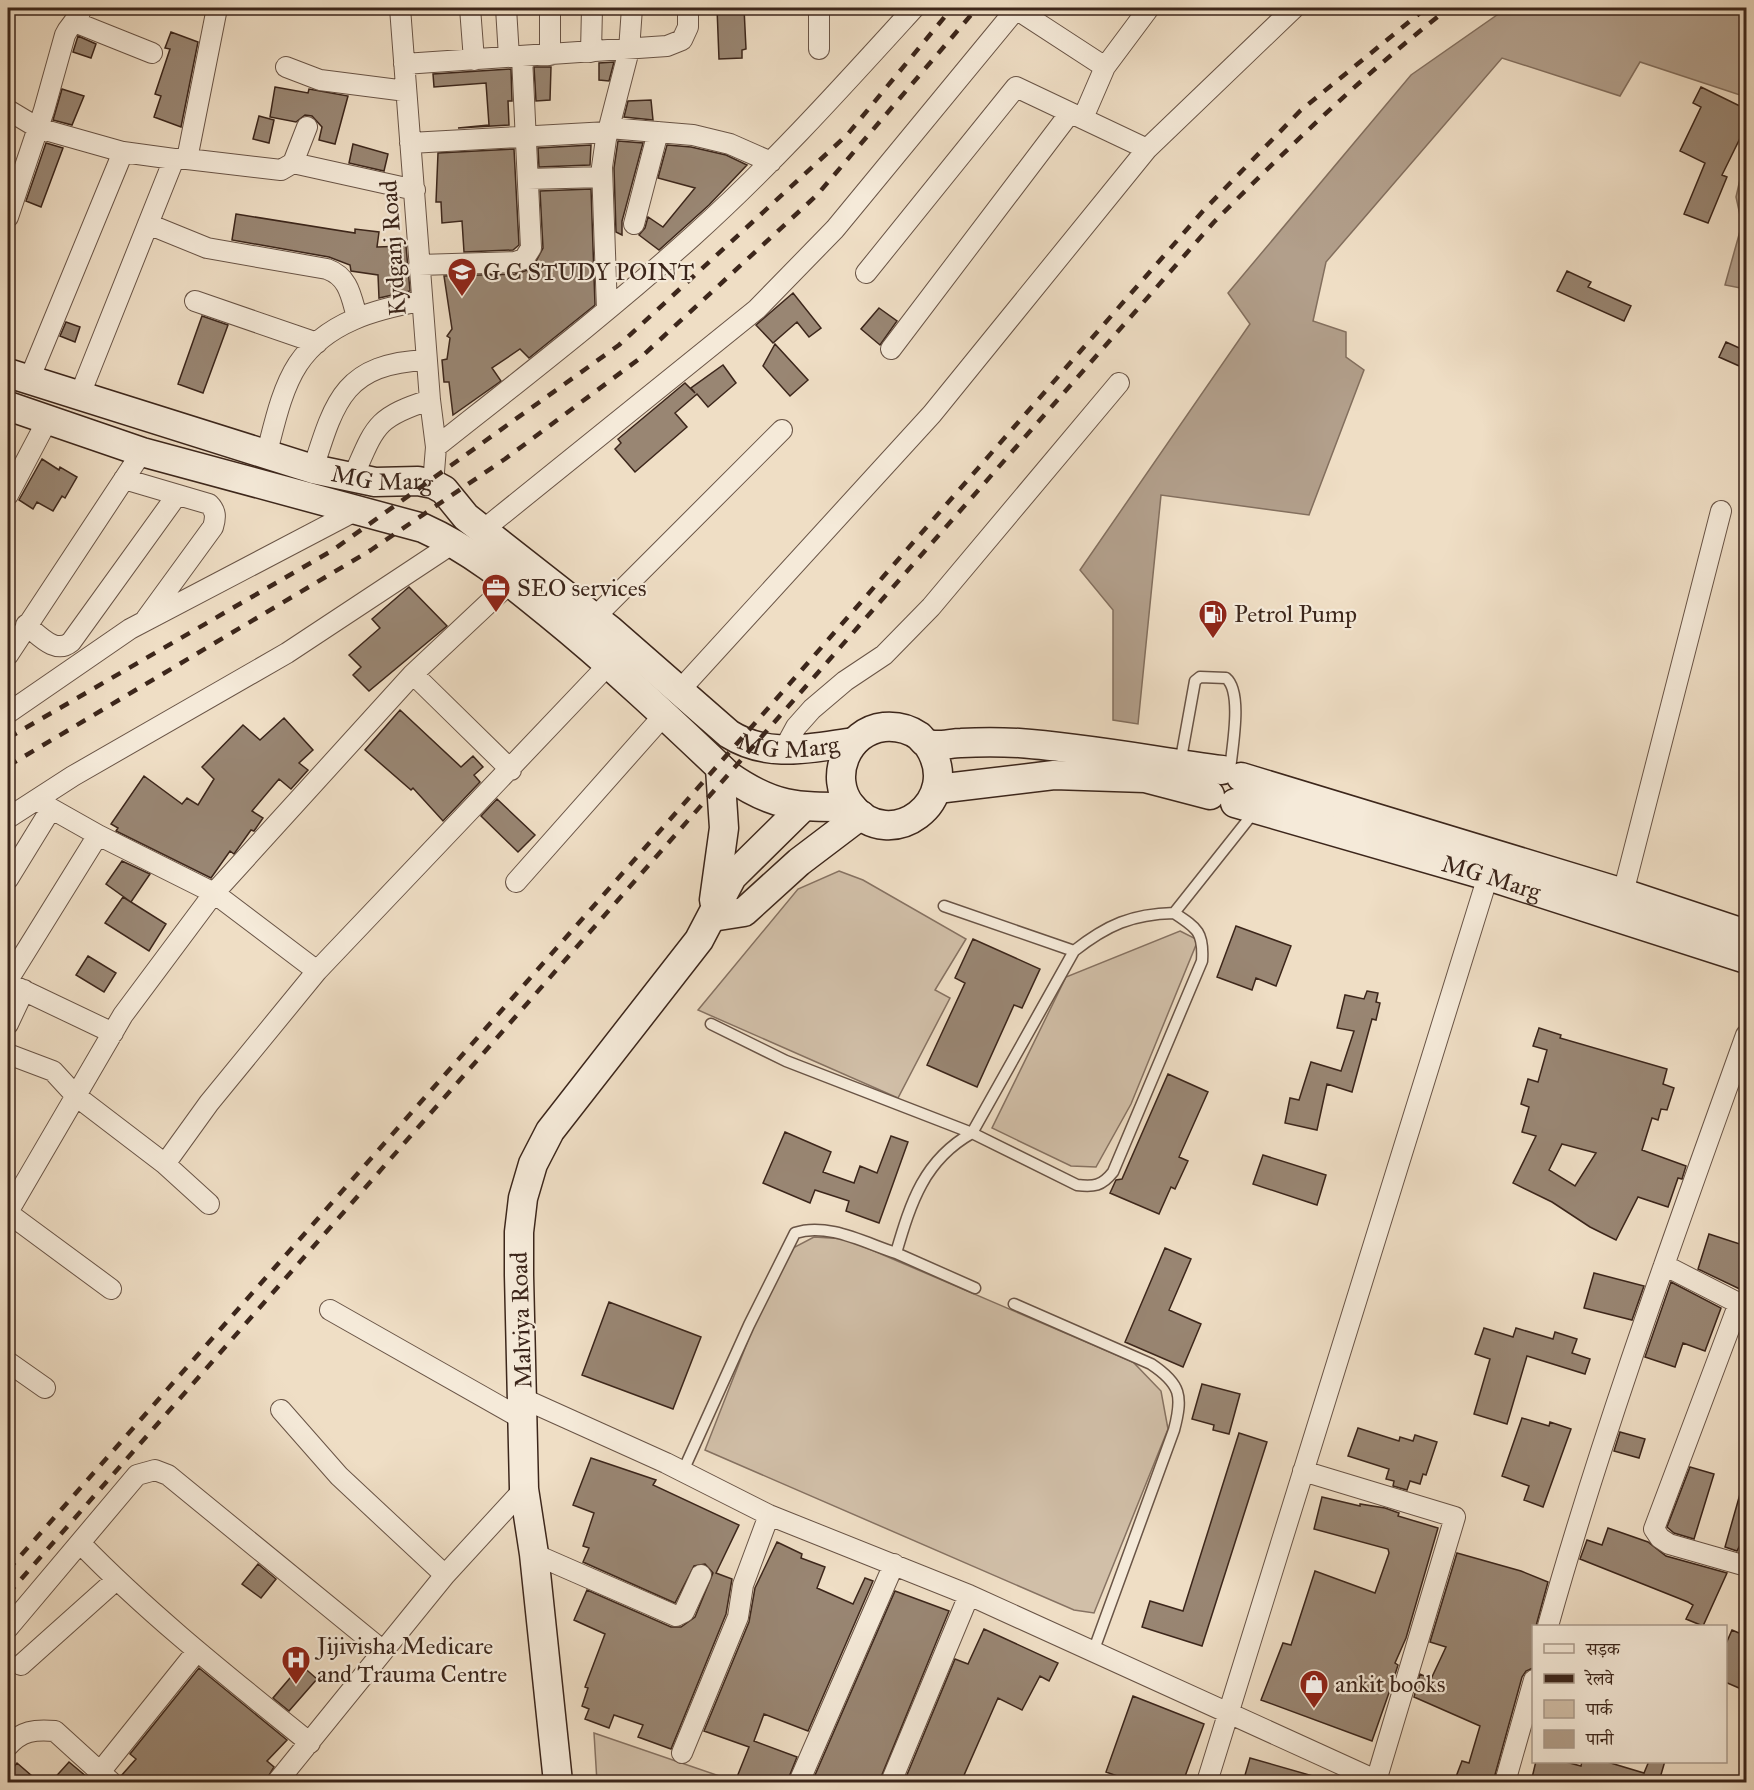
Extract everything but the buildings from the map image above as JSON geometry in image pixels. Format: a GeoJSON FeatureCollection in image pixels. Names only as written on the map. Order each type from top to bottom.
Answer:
{"type":"FeatureCollection","features":[{"type":"Feature","properties":{"kind":"main road","name":"MG Marg"},"geometry":{"type":"LineString","coordinates":[[18,376],[313,469],[375,482],[418,481],[433,484],[444,490],[466,517],[594,618],[742,742],[765,750],[783,751],[854,742]]}},
{"type":"Feature","properties":{"kind":"main road","name":"MG Marg"},"geometry":{"type":"LineString","coordinates":[[8,406],[142,452],[423,528],[455,542],[511,582],[610,663],[720,768],[750,791],[780,804],[856,811]]}},
{"type":"Feature","properties":{"kind":"main road"},"geometry":{"type":"LineString","coordinates":[[885,727],[909,730],[927,744],[938,765],[937,789],[925,809],[906,822],[882,824],[856,811],[846,797],[840,774],[842,762],[854,742],[874,729],[885,727]]}},
{"type":"Feature","properties":{"kind":"main road"},"geometry":{"type":"LineString","coordinates":[[927,744],[992,741],[1048,745],[1180,765],[1232,787],[1623,893],[1746,934]]}},
{"type":"Feature","properties":{"kind":"main road"},"geometry":{"type":"LineString","coordinates":[[720,768],[724,828],[712,917],[744,912],[856,811]]}},
{"type":"Feature","properties":{"kind":"main road","name":"MG Marg"},"geometry":{"type":"LineString","coordinates":[[937,789],[1054,775],[1145,778],[1232,787],[1488,876],[1746,959]]}},
{"type":"Feature","properties":{"kind":"main road","name":"Malviya Road"},"geometry":{"type":"LineString","coordinates":[[558,1782],[534,1554],[524,1489],[519,1232],[524,1198],[533,1164],[550,1131],[699,940],[732,877],[803,807]]}},
{"type":"Feature","properties":{"kind":"street"},"geometry":{"type":"LineString","coordinates":[[80,397],[148,224],[180,159],[217,8]]}},
{"type":"Feature","properties":{"kind":"street","name":"Kydganj Road"},"geometry":{"type":"LineString","coordinates":[[400,8],[426,360],[436,447],[433,484]]}},
{"type":"Feature","properties":{"kind":"street"},"geometry":{"type":"LineString","coordinates":[[470,8],[474,60]]}},
{"type":"Feature","properties":{"kind":"street"},"geometry":{"type":"LineString","coordinates":[[419,265],[515,262],[524,259],[531,248],[525,136],[506,8]]}},
{"type":"Feature","properties":{"kind":"street"},"geometry":{"type":"LineString","coordinates":[[550,8],[550,55]]}},
{"type":"Feature","properties":{"kind":"street"},"geometry":{"type":"LineString","coordinates":[[591,52],[592,8]]}},
{"type":"Feature","properties":{"kind":"street"},"geometry":{"type":"LineString","coordinates":[[607,310],[602,177],[608,130],[629,50],[632,8]]}},
{"type":"Feature","properties":{"kind":"street"},"geometry":{"type":"LineString","coordinates":[[404,64],[629,50],[676,44],[682,40],[688,27],[688,8]]}},
{"type":"Feature","properties":{"kind":"street"},"geometry":{"type":"LineString","coordinates":[[819,8],[819,49]]}},
{"type":"Feature","properties":{"kind":"street"},"geometry":{"type":"LineString","coordinates":[[436,447],[607,310],[692,236],[771,162],[914,8]]}},
{"type":"Feature","properties":{"kind":"street"},"geometry":{"type":"LineString","coordinates":[[483,530],[757,309],[835,229],[1016,8],[1106,68]]}},
{"type":"Feature","properties":{"kind":"street"},"geometry":{"type":"LineString","coordinates":[[891,349],[1076,116],[1106,68],[1149,8]]}},
{"type":"Feature","properties":{"kind":"street"},"geometry":{"type":"LineString","coordinates":[[679,691],[932,414],[1147,149],[1294,8]]}},
{"type":"Feature","properties":{"kind":"street"},"geometry":{"type":"LineString","coordinates":[[9,209],[38,128],[67,29],[79,15],[152,53]]}},
{"type":"Feature","properties":{"kind":"street"},"geometry":{"type":"LineString","coordinates":[[286,67],[320,80],[406,91]]}},
{"type":"Feature","properties":{"kind":"street"},"geometry":{"type":"LineString","coordinates":[[866,273],[1016,87],[1147,149]]}},
{"type":"Feature","properties":{"kind":"street"},"geometry":{"type":"LineString","coordinates":[[8,110],[38,128],[123,153],[270,171],[281,170],[293,163],[307,127]]}},
{"type":"Feature","properties":{"kind":"street"},"geometry":{"type":"LineString","coordinates":[[410,143],[608,130],[658,132],[693,135],[730,144],[771,162]]}},
{"type":"Feature","properties":{"kind":"street"},"geometry":{"type":"LineString","coordinates":[[634,224],[658,132]]}},
{"type":"Feature","properties":{"kind":"street"},"geometry":{"type":"LineString","coordinates":[[18,376],[123,153]]}},
{"type":"Feature","properties":{"kind":"street"},"geometry":{"type":"LineString","coordinates":[[293,163],[415,190]]}},
{"type":"Feature","properties":{"kind":"street"},"geometry":{"type":"LineString","coordinates":[[528,179],[602,177]]}},
{"type":"Feature","properties":{"kind":"street"},"geometry":{"type":"LineString","coordinates":[[148,224],[207,248],[339,273],[346,283],[357,317]]}},
{"type":"Feature","properties":{"kind":"street"},"geometry":{"type":"LineString","coordinates":[[195,301],[317,343]]}},
{"type":"Feature","properties":{"kind":"street"},"geometry":{"type":"LineString","coordinates":[[266,456],[278,415],[298,364],[317,343],[357,317],[387,307],[422,301]]}},
{"type":"Feature","properties":{"kind":"street"},"geometry":{"type":"LineString","coordinates":[[313,469],[330,413],[342,395],[367,372],[395,362],[426,360]]}},
{"type":"Feature","properties":{"kind":"street"},"geometry":{"type":"LineString","coordinates":[[783,751],[796,727],[812,709],[845,681],[884,655],[931,607],[1119,383]]}},
{"type":"Feature","properties":{"kind":"street"},"geometry":{"type":"LineString","coordinates":[[353,477],[374,432],[384,418],[398,410],[430,400]]}},
{"type":"Feature","properties":{"kind":"street"},"geometry":{"type":"LineString","coordinates":[[8,495],[48,419]]}},
{"type":"Feature","properties":{"kind":"street"},"geometry":{"type":"LineString","coordinates":[[594,618],[782,430]]}},
{"type":"Feature","properties":{"kind":"street"},"geometry":{"type":"LineString","coordinates":[[8,655],[142,452]]}},
{"type":"Feature","properties":{"kind":"street"},"geometry":{"type":"LineString","coordinates":[[124,479],[209,504],[214,509],[216,518],[213,527],[145,621]]}},
{"type":"Feature","properties":{"kind":"street"},"geometry":{"type":"LineString","coordinates":[[26,625],[51,645],[58,647],[71,642],[177,495]]}},
{"type":"Feature","properties":{"kind":"street"},"geometry":{"type":"LineString","coordinates":[[8,713],[145,621],[357,510]]}},
{"type":"Feature","properties":{"kind":"street"},"geometry":{"type":"LineString","coordinates":[[1623,893],[1721,511]]}},
{"type":"Feature","properties":{"kind":"street"},"geometry":{"type":"LineString","coordinates":[[8,818],[43,804],[286,653],[455,542]]}},
{"type":"Feature","properties":{"kind":"street"},"geometry":{"type":"LineString","coordinates":[[111,1289],[8,1213],[112,1033],[214,893],[413,674],[511,582]]}},
{"type":"Feature","properties":{"kind":"street"},"geometry":{"type":"LineString","coordinates":[[165,1164],[208,1103],[317,970],[511,770],[610,663]]}},
{"type":"Feature","properties":{"kind":"street"},"geometry":{"type":"LineString","coordinates":[[413,674],[511,770]]}},
{"type":"Feature","properties":{"kind":"street"},"geometry":{"type":"LineString","coordinates":[[516,882],[664,715]]}},
{"type":"Feature","properties":{"kind":"street"},"geometry":{"type":"LineString","coordinates":[[43,804],[98,835],[214,893],[317,970]]}},
{"type":"Feature","properties":{"kind":"street"},"geometry":{"type":"LineString","coordinates":[[8,879],[43,804]]}},
{"type":"Feature","properties":{"kind":"street"},"geometry":{"type":"LineString","coordinates":[[8,1024],[13,985],[98,835]]}},
{"type":"Feature","properties":{"kind":"street"},"geometry":{"type":"LineString","coordinates":[[1207,1782],[1488,876]]}},
{"type":"Feature","properties":{"kind":"street"},"geometry":{"type":"LineString","coordinates":[[13,985],[112,1033]]}},
{"type":"Feature","properties":{"kind":"street"},"geometry":{"type":"LineString","coordinates":[[1548,1625],[1572,1541],[1664,1265],[1746,1035]]}},
{"type":"Feature","properties":{"kind":"street"},"geometry":{"type":"LineString","coordinates":[[8,1054],[53,1071],[76,1096],[165,1164],[209,1204]]}},
{"type":"Feature","properties":{"kind":"street"},"geometry":{"type":"LineString","coordinates":[[1664,1265],[1742,1305],[1654,1528],[1660,1538],[1669,1544],[1746,1566]]}},
{"type":"Feature","properties":{"kind":"street"},"geometry":{"type":"LineString","coordinates":[[330,1310],[524,1410],[682,1471],[769,1515],[969,1595],[1378,1782],[1455,1517],[1303,1471]]}},
{"type":"Feature","properties":{"kind":"street"},"geometry":{"type":"LineString","coordinates":[[8,1362],[45,1388]]}},
{"type":"Feature","properties":{"kind":"street"},"geometry":{"type":"LineString","coordinates":[[281,1410],[339,1476],[445,1575]]}},
{"type":"Feature","properties":{"kind":"street"},"geometry":{"type":"LineString","coordinates":[[8,1628],[137,1475],[155,1470],[168,1475],[382,1650]]}},
{"type":"Feature","properties":{"kind":"street"},"geometry":{"type":"LineString","coordinates":[[278,1782],[382,1650],[445,1575],[524,1489]]}},
{"type":"Feature","properties":{"kind":"street"},"geometry":{"type":"LineString","coordinates":[[682,1753],[738,1617],[743,1585],[769,1515]]}},
{"type":"Feature","properties":{"kind":"street"},"geometry":{"type":"LineString","coordinates":[[80,1543],[116,1580],[197,1651],[310,1743]]}},
{"type":"Feature","properties":{"kind":"street"},"geometry":{"type":"LineString","coordinates":[[534,1554],[676,1616],[684,1612],[701,1575]]}},
{"type":"Feature","properties":{"kind":"street"},"geometry":{"type":"LineString","coordinates":[[799,1782],[894,1564]]}},
{"type":"Feature","properties":{"kind":"street"},"geometry":{"type":"LineString","coordinates":[[21,1665],[116,1580]]}},
{"type":"Feature","properties":{"kind":"street"},"geometry":{"type":"LineString","coordinates":[[891,1782],[969,1595]]}},
{"type":"Feature","properties":{"kind":"street"},"geometry":{"type":"LineString","coordinates":[[8,1746],[16,1737],[27,1731],[55,1731],[105,1778],[197,1651]]}},
{"type":"Feature","properties":{"kind":"street"},"geometry":{"type":"LineString","coordinates":[[1505,1782],[1532,1684]]}},
{"type":"Feature","properties":{"kind":"lane"},"geometry":{"type":"LineString","coordinates":[[1174,913],[1232,787],[1236,700],[1233,685],[1226,678],[1200,677],[1195,681],[1180,765]]}},
{"type":"Feature","properties":{"kind":"lane"},"geometry":{"type":"LineString","coordinates":[[944,906],[1074,951]]}},
{"type":"Feature","properties":{"kind":"lane"},"geometry":{"type":"LineString","coordinates":[[711,1024],[786,1061],[972,1132],[1077,1185],[1095,1187],[1105,1182],[1113,1172],[1202,961],[1203,945],[1197,928],[1174,913],[1147,913],[1101,930],[1074,951],[972,1132],[939,1156],[912,1199],[896,1253]]}},
{"type":"Feature","properties":{"kind":"lane"},"geometry":{"type":"LineString","coordinates":[[682,1471],[749,1325],[795,1233],[808,1229],[823,1230],[896,1253],[975,1288]]}},
{"type":"Feature","properties":{"kind":"lane"},"geometry":{"type":"LineString","coordinates":[[1014,1304],[1151,1364],[1171,1378],[1177,1391],[1179,1411],[1174,1430],[1093,1652]]}},
{"type":"Feature","properties":{"kind":"green space"},"geometry":{"type":"Polygon","coordinates":[[[839,871],[863,880],[966,939],[935,990],[950,998],[898,1098],[698,1010],[798,889],[839,871]]]}},
{"type":"Feature","properties":{"kind":"green space"},"geometry":{"type":"Polygon","coordinates":[[[1180,931],[1198,940],[1131,1104],[1096,1167],[1071,1166],[992,1128],[1066,977],[1180,931]]]}},
{"type":"Feature","properties":{"kind":"green space"},"geometry":{"type":"Polygon","coordinates":[[[814,1237],[846,1239],[1133,1362],[1161,1391],[1168,1429],[1094,1613],[1074,1610],[705,1450],[778,1264],[791,1249],[814,1237]]]}},
{"type":"Feature","properties":{"kind":"green space"},"geometry":{"type":"Polygon","coordinates":[[[594,1733],[734,1781],[738,1782],[597,1782],[594,1733]]]}},
{"type":"Feature","properties":{"kind":"water"},"geometry":{"type":"Polygon","coordinates":[[[1507,8],[1746,8],[1746,97],[1640,62],[1620,96],[1502,58],[1326,262],[1313,321],[1346,332],[1346,357],[1364,370],[1309,515],[1161,495],[1138,724],[1113,720],[1113,610],[1080,570],[1250,324],[1228,293],[1411,75],[1507,8]]]}},
{"type":"Feature","properties":{"kind":"water"},"geometry":{"type":"Polygon","coordinates":[[[1746,153],[1746,289],[1725,285],[1742,224],[1736,197],[1746,153]]]}},
{"type":"Feature","properties":{"kind":"railway"},"geometry":{"type":"LineString","coordinates":[[8,738],[333,550],[619,345],[847,135],[952,8]]}},
{"type":"Feature","properties":{"kind":"railway"},"geometry":{"type":"LineString","coordinates":[[8,766],[371,550],[505,459],[639,359],[817,195],[977,8]]}},
{"type":"Feature","properties":{"kind":"railway"},"geometry":{"type":"LineString","coordinates":[[8,1570],[1203,211],[1300,111],[1426,8]]}},
{"type":"Feature","properties":{"kind":"railway"},"geometry":{"type":"LineString","coordinates":[[8,1594],[1214,222],[1328,111],[1387,58],[1449,8]]}},
{"type":"Feature","properties":{"kind":"place","name":"G C STUDY POINT"},"geometry":{"type":"Point","coordinates":[462,298]}},
{"type":"Feature","properties":{"kind":"place","name":"SEO services"},"geometry":{"type":"Point","coordinates":[496,614]}},
{"type":"Feature","properties":{"kind":"place","name":"Petrol Pump"},"geometry":{"type":"Point","coordinates":[1213,640]}},
{"type":"Feature","properties":{"kind":"place","name":"Jijivisha Medicare and Trauma Centre"},"geometry":{"type":"Point","coordinates":[296,1686]}},
{"type":"Feature","properties":{"kind":"place","name":"ankit books"},"geometry":{"type":"Point","coordinates":[1314,1710]}}]}
